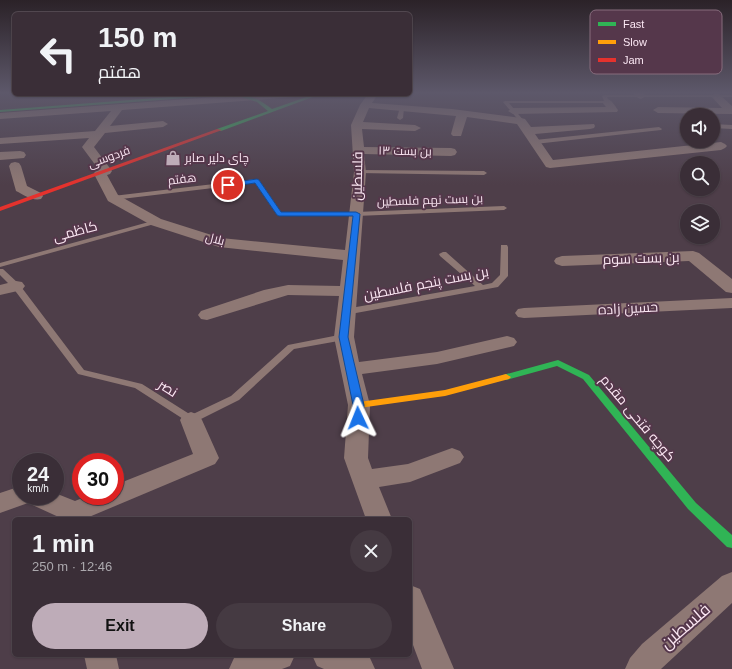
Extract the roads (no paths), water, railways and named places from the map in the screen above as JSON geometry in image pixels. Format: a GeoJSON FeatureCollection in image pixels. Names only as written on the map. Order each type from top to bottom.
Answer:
{"type":"FeatureCollection","features":[{"type":"Feature","properties":{"kind":"main road","name":"فردوسی"},"geometry":{"type":"LineString","coordinates":[[0,209],[237,123]]}},
{"type":"Feature","properties":{"kind":"main road","name":"کوچه فتحی مقدم"},"geometry":{"type":"LineString","coordinates":[[359,405],[445,393],[558,363],[586,377],[692,506],[732,543]]}},
{"type":"Feature","properties":{"kind":"street"},"geometry":{"type":"LineString","coordinates":[[107,123],[88,147],[103,172],[113,198]]}},
{"type":"Feature","properties":{"kind":"street"},"geometry":{"type":"LineString","coordinates":[[457,134],[460,123]]}},
{"type":"Feature","properties":{"kind":"street"},"geometry":{"type":"LineString","coordinates":[[523,123],[550,164],[721,146]]}},
{"type":"Feature","properties":{"kind":"street"},"geometry":{"type":"LineString","coordinates":[[36,196],[21,188],[17,160],[0,155],[5,141],[100,132],[163,124]]}},
{"type":"Feature","properties":{"kind":"street","name":"بن بست ۱۳"},"geometry":{"type":"LineString","coordinates":[[356,125],[415,128]]}},
{"type":"Feature","properties":{"kind":"street","name":"فلسطین"},"geometry":{"type":"LineString","coordinates":[[356,125],[360,172],[344,337],[359,405],[356,458],[378,517]]}},
{"type":"Feature","properties":{"kind":"street"},"geometry":{"type":"LineString","coordinates":[[528,131],[590,126]]}},
{"type":"Feature","properties":{"kind":"street"},"geometry":{"type":"LineString","coordinates":[[637,144],[660,142]]}},
{"type":"Feature","properties":{"kind":"street","name":"بن بست ۱۳"},"geometry":{"type":"LineString","coordinates":[[358,150],[451,152]]}},
{"type":"Feature","properties":{"kind":"street"},"geometry":{"type":"LineString","coordinates":[[542,153],[566,150]]}},
{"type":"Feature","properties":{"kind":"street","name":"بلال"},"geometry":{"type":"LineString","coordinates":[[113,198],[156,222],[219,242],[353,256]]}},
{"type":"Feature","properties":{"kind":"street","name":"بن بست سوم"},"geometry":{"type":"LineString","coordinates":[[562,261],[693,256],[732,288]]}},
{"type":"Feature","properties":{"kind":"street"},"geometry":{"type":"LineString","coordinates":[[208,315],[270,294],[288,290],[348,291]]}},
{"type":"Feature","properties":{"kind":"street","name":"حسین زاده"},"geometry":{"type":"LineString","coordinates":[[524,313],[732,303]]}},
{"type":"Feature","properties":{"kind":"street"},"geometry":{"type":"LineString","coordinates":[[351,369],[437,358],[507,342]]}},
{"type":"Feature","properties":{"kind":"street"},"geometry":{"type":"LineString","coordinates":[[124,492],[206,458],[191,420]]}},
{"type":"Feature","properties":{"kind":"street"},"geometry":{"type":"LineString","coordinates":[[364,480],[410,473],[452,457]]}},
{"type":"Feature","properties":{"kind":"street"},"geometry":{"type":"LineString","coordinates":[[0,503],[12,499]]}},
{"type":"Feature","properties":{"kind":"street"},"geometry":{"type":"LineString","coordinates":[[54,505],[75,515],[96,505]]}},
{"type":"Feature","properties":{"kind":"street","name":"فلسطین"},"geometry":{"type":"LineString","coordinates":[[641,669],[653,655],[732,585]]}},
{"type":"Feature","properties":{"kind":"street"},"geometry":{"type":"LineString","coordinates":[[412,603],[438,669]]}},
{"type":"Feature","properties":{"kind":"street"},"geometry":{"type":"LineString","coordinates":[[100,657],[103,669]]}},
{"type":"Feature","properties":{"kind":"street"},"geometry":{"type":"LineString","coordinates":[[245,669],[274,657]]}},
{"type":"Feature","properties":{"kind":"street"},"geometry":{"type":"LineString","coordinates":[[332,657],[359,669]]}},
{"type":"Feature","properties":{"kind":"lane"},"geometry":{"type":"LineString","coordinates":[[720,126],[732,127]]}},
{"type":"Feature","properties":{"kind":"lane"},"geometry":{"type":"LineString","coordinates":[[535,142],[658,129]]}},
{"type":"Feature","properties":{"kind":"lane"},"geometry":{"type":"LineString","coordinates":[[360,172],[484,173]]}},
{"type":"Feature","properties":{"kind":"lane","name":"هفتم"},"geometry":{"type":"LineString","coordinates":[[113,198],[257,181],[279,214],[356,214]]}},
{"type":"Feature","properties":{"kind":"lane","name":"بن بست نهم فلسطین"},"geometry":{"type":"LineString","coordinates":[[356,214],[504,208]]}},
{"type":"Feature","properties":{"kind":"lane","name":"کاظمی"},"geometry":{"type":"LineString","coordinates":[[0,264],[156,222]]}},
{"type":"Feature","properties":{"kind":"lane","name":"بن بست پنجم فلسطین"},"geometry":{"type":"LineString","coordinates":[[346,312],[495,285],[504,276],[504,247]]}},
{"type":"Feature","properties":{"kind":"lane"},"geometry":{"type":"LineString","coordinates":[[443,254],[481,287]]}},
{"type":"Feature","properties":{"kind":"lane","name":"نصر"},"geometry":{"type":"LineString","coordinates":[[0,271],[8,288],[80,372],[138,386],[191,420]]}},
{"type":"Feature","properties":{"kind":"lane"},"geometry":{"type":"LineString","coordinates":[[191,420],[235,398],[291,347],[344,337]]}},
{"type":"Feature","properties":{"kind":"place","name":"چای دلیر صابر"},"geometry":{"type":"Point","coordinates":[173,158]}}]}
